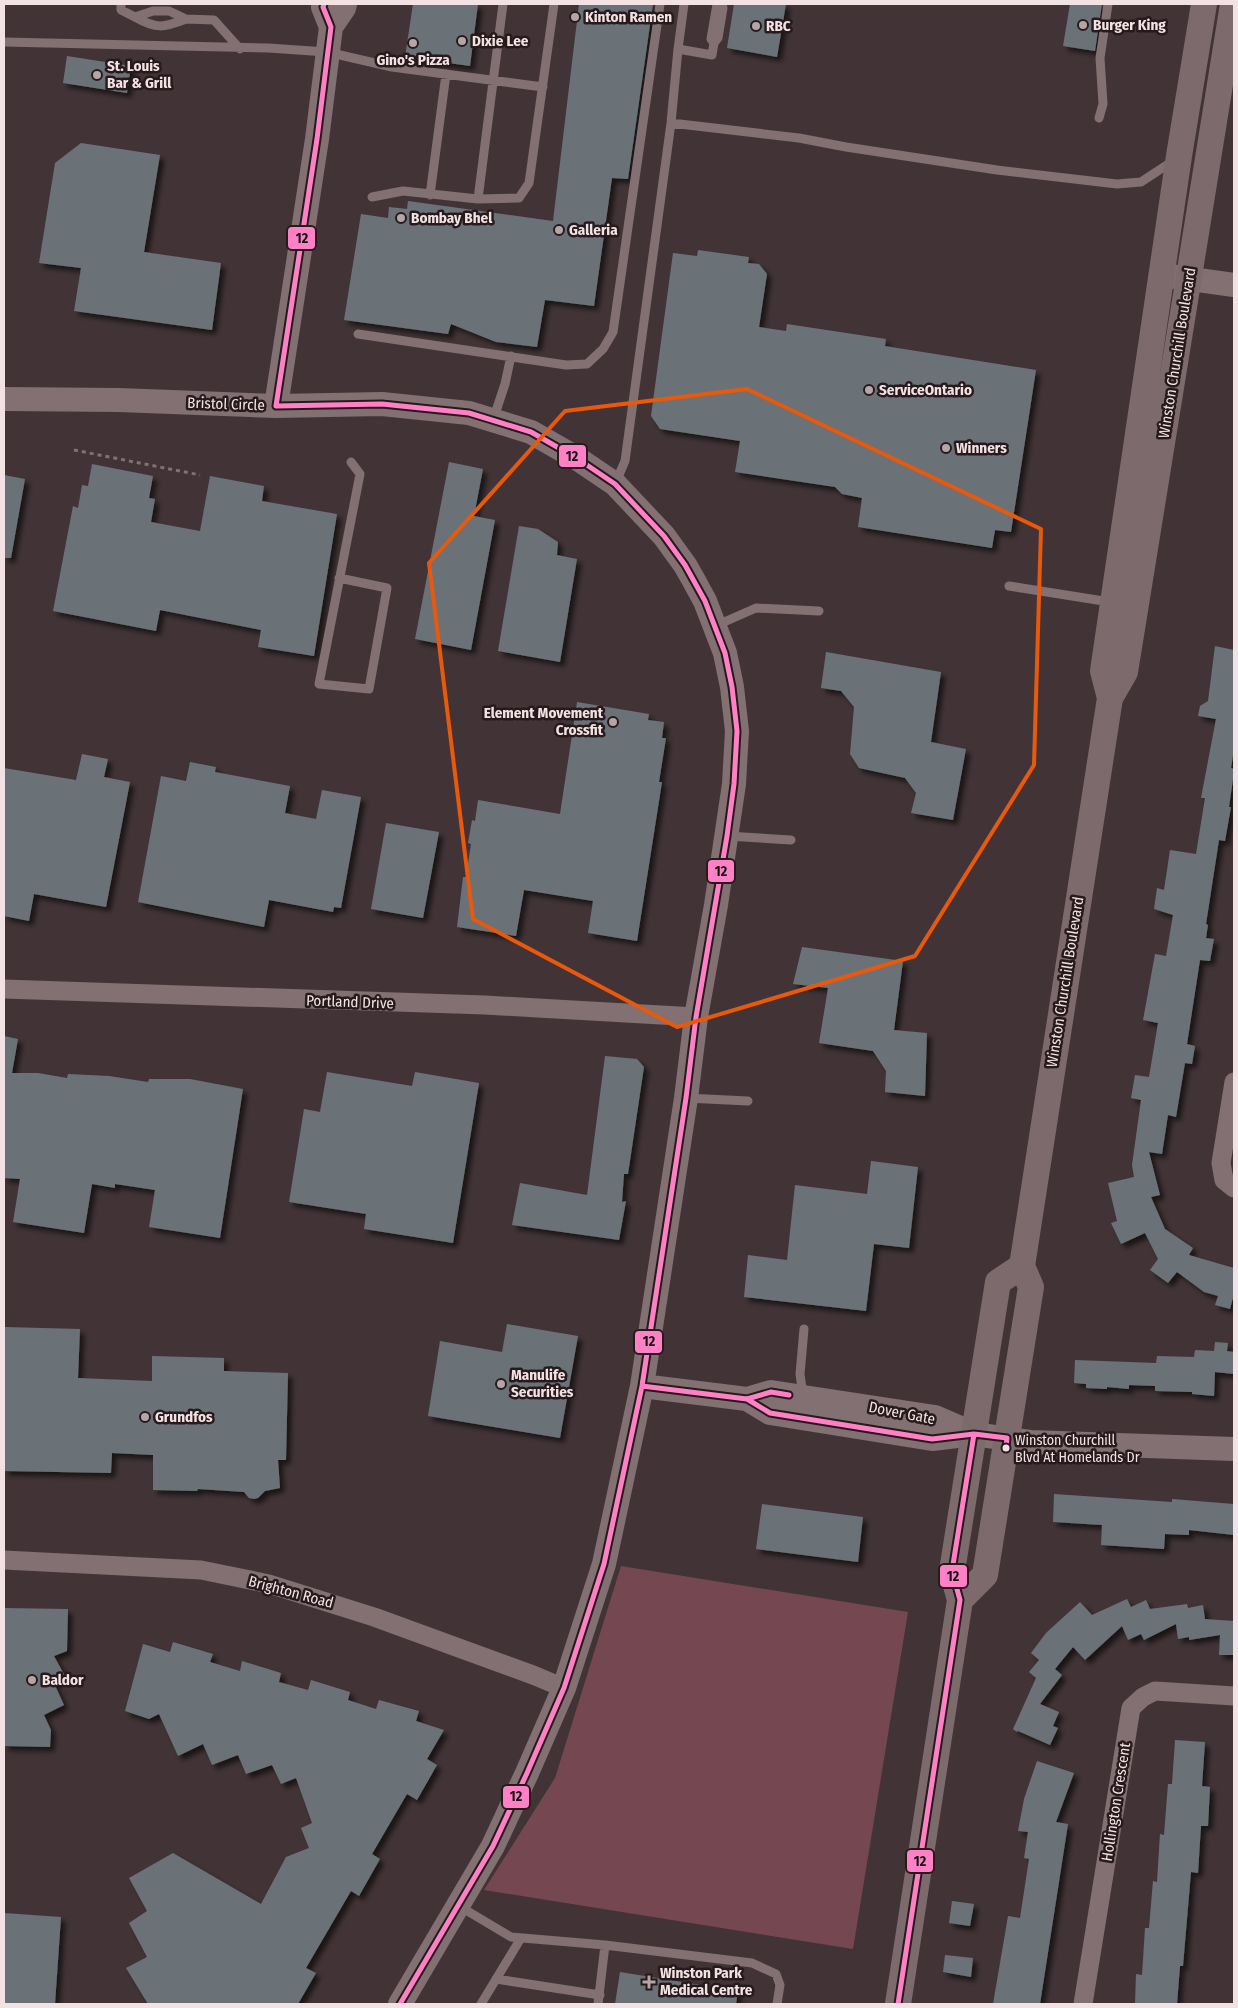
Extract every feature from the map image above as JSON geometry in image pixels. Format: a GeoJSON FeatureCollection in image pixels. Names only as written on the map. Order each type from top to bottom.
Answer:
{"type":"FeatureCollection","features":[{"type":"Feature","properties":{"kind":"main road","name":"Winston Churchill Boulevard"},"geometry":{"type":"LineString","coordinates":[[1110,698],[1103,671],[1179,156],[1204,4]]}},
{"type":"Feature","properties":{"kind":"main road","name":"Winston Churchill Boulevard"},"geometry":{"type":"LineString","coordinates":[[960,1600],[986,1575],[1031,1287],[1022,1266],[1110,698],[1124,672],[1190,279],[1228,68],[1233,4]]}},
{"type":"Feature","properties":{"kind":"main road"},"geometry":{"type":"LineString","coordinates":[[898,2004],[960,1600],[952,1571],[998,1282],[1022,1266]]}},
{"type":"Feature","properties":{"kind":"street"},"geometry":{"type":"LineString","coordinates":[[324,4],[323,7],[332,27]]}},
{"type":"Feature","properties":{"kind":"street"},"geometry":{"type":"LineString","coordinates":[[276,406],[317,139],[327,52],[332,27],[344,8],[344,4]]}},
{"type":"Feature","properties":{"kind":"street"},"geometry":{"type":"LineString","coordinates":[[1162,275],[1234,285]]}},
{"type":"Feature","properties":{"kind":"street","name":"Bristol Circle"},"geometry":{"type":"LineString","coordinates":[[4,399],[118,400],[276,406],[382,404],[469,413],[531,432],[578,459],[615,484],[664,536],[685,565],[705,601],[725,652],[732,687],[737,731],[734,784],[696,1017],[686,1098],[642,1386],[604,1564],[564,1688],[528,1773],[493,1846],[400,2004]]}},
{"type":"Feature","properties":{"kind":"street","name":"Portland Drive"},"geometry":{"type":"LineString","coordinates":[[4,989],[485,1005],[696,1017]]}},
{"type":"Feature","properties":{"kind":"street"},"geometry":{"type":"LineString","coordinates":[[1234,1082],[1221,1162],[1224,1180],[1234,1188]]}},
{"type":"Feature","properties":{"kind":"street","name":"Dover Gate"},"geometry":{"type":"LineString","coordinates":[[642,1386],[746,1399],[771,1392],[935,1417],[974,1434]]}},
{"type":"Feature","properties":{"kind":"street","name":"Dover Gate"},"geometry":{"type":"LineString","coordinates":[[746,1399],[770,1414],[922,1438],[932,1439],[974,1434]]}},
{"type":"Feature","properties":{"kind":"street"},"geometry":{"type":"LineString","coordinates":[[974,1434],[1030,1442],[1234,1449]]}},
{"type":"Feature","properties":{"kind":"street","name":"Brighton Road"},"geometry":{"type":"LineString","coordinates":[[4,1560],[201,1570],[269,1584],[374,1617],[564,1688]]}},
{"type":"Feature","properties":{"kind":"street","name":"Hollington Crescent"},"geometry":{"type":"LineString","coordinates":[[1083,2004],[1131,1708],[1143,1697],[1155,1691],[1234,1696]]}},
{"type":"Feature","properties":{"kind":"lane"},"geometry":{"type":"LineString","coordinates":[[121,4],[121,10],[152,26],[171,25],[186,19]]}},
{"type":"Feature","properties":{"kind":"lane"},"geometry":{"type":"LineString","coordinates":[[478,200],[503,4]]}},
{"type":"Feature","properties":{"kind":"lane"},"geometry":{"type":"LineString","coordinates":[[372,197],[403,191],[478,200],[520,198],[529,183],[554,4]]}},
{"type":"Feature","properties":{"kind":"lane"},"geometry":{"type":"LineString","coordinates":[[358,334],[566,365],[587,364],[603,348],[613,332],[660,4]]}},
{"type":"Feature","properties":{"kind":"lane"},"geometry":{"type":"LineString","coordinates":[[615,484],[625,461],[671,123],[684,4]]}},
{"type":"Feature","properties":{"kind":"lane"},"geometry":{"type":"LineString","coordinates":[[714,43],[711,38],[717,4]]}},
{"type":"Feature","properties":{"kind":"lane"},"geometry":{"type":"LineString","coordinates":[[678,49],[712,55],[714,43],[718,38],[722,4]]}},
{"type":"Feature","properties":{"kind":"lane"},"geometry":{"type":"LineString","coordinates":[[1099,118],[1103,104],[1100,58],[1108,4]]}},
{"type":"Feature","properties":{"kind":"lane"},"geometry":{"type":"LineString","coordinates":[[135,17],[153,11],[169,11],[186,19],[214,20],[240,49]]}},
{"type":"Feature","properties":{"kind":"lane"},"geometry":{"type":"LineString","coordinates":[[4,42],[240,49],[268,48],[327,52],[392,68],[543,87]]}},
{"type":"Feature","properties":{"kind":"lane"},"geometry":{"type":"LineString","coordinates":[[430,195],[446,74]]}},
{"type":"Feature","properties":{"kind":"lane"},"geometry":{"type":"LineString","coordinates":[[671,123],[799,138],[846,148],[1055,178],[1117,184],[1141,182],[1179,156]]}},
{"type":"Feature","properties":{"kind":"lane"},"geometry":{"type":"LineString","coordinates":[[493,421],[505,384],[511,356]]}},
{"type":"Feature","properties":{"kind":"lane"},"geometry":{"type":"LineString","coordinates":[[340,578],[387,588],[368,689],[319,684],[360,474],[351,462]]}},
{"type":"Feature","properties":{"kind":"lane"},"geometry":{"type":"LineString","coordinates":[[1009,586],[1113,602]]}},
{"type":"Feature","properties":{"kind":"lane"},"geometry":{"type":"LineString","coordinates":[[715,626],[756,608],[818,611]]}},
{"type":"Feature","properties":{"kind":"lane"},"geometry":{"type":"LineString","coordinates":[[727,836],[791,840]]}},
{"type":"Feature","properties":{"kind":"lane"},"geometry":{"type":"LineString","coordinates":[[686,1098],[748,1101]]}},
{"type":"Feature","properties":{"kind":"lane"},"geometry":{"type":"LineString","coordinates":[[803,1397],[800,1374],[804,1329]]}},
{"type":"Feature","properties":{"kind":"lane"},"geometry":{"type":"LineString","coordinates":[[459,1906],[511,1937],[605,1945],[752,1963],[776,1974],[780,1985],[777,2004]]}},
{"type":"Feature","properties":{"kind":"lane"},"geometry":{"type":"LineString","coordinates":[[482,2004],[521,1938]]}},
{"type":"Feature","properties":{"kind":"lane"},"geometry":{"type":"LineString","coordinates":[[598,2004],[605,1945]]}},
{"type":"Feature","properties":{"kind":"lane"},"geometry":{"type":"LineString","coordinates":[[496,1979],[600,1994]]}},
{"type":"Feature","properties":{"kind":"path"},"geometry":{"type":"LineString","coordinates":[[74,450],[200,475]]}},
{"type":"Feature","properties":{"kind":"highlighted area"},"geometry":{"type":"Polygon","coordinates":[[[747,389],[1041,529],[1034,765],[915,956],[677,1027],[473,919],[429,563],[565,411],[747,389]]]}},
{"type":"Feature","properties":{"kind":"shaded area"},"geometry":{"type":"Polygon","coordinates":[[[621,1566],[908,1612],[853,1949],[484,1890],[555,1778],[621,1566]]]}},
{"type":"Feature","properties":{"kind":"building"},"geometry":{"type":"Polygon","coordinates":[[[413,4],[478,4],[470,66],[405,57],[413,4]]]}},
{"type":"Feature","properties":{"kind":"building"},"geometry":{"type":"Polygon","coordinates":[[[579,4],[653,4],[628,179],[612,178],[594,306],[545,300],[537,347],[496,342],[451,324],[448,334],[344,320],[361,214],[388,218],[389,207],[407,209],[408,201],[553,221],[579,4]]]}},
{"type":"Feature","properties":{"kind":"building","name":"RBC"},"geometry":{"type":"Polygon","coordinates":[[[734,4],[786,4],[777,57],[727,48],[734,4]]]}},
{"type":"Feature","properties":{"kind":"building","name":"Burger King"},"geometry":{"type":"Polygon","coordinates":[[[1070,4],[1102,4],[1095,51],[1063,46],[1070,4]]]}},
{"type":"Feature","properties":{"kind":"building","name":"St. Louis Bar & Grill"},"geometry":{"type":"Polygon","coordinates":[[[67,56],[131,66],[127,93],[63,83],[67,56]]]}},
{"type":"Feature","properties":{"kind":"building"},"geometry":{"type":"Polygon","coordinates":[[[81,143],[160,155],[144,252],[221,263],[212,330],[74,311],[81,268],[39,263],[55,163],[81,143]]]}},
{"type":"Feature","properties":{"kind":"building"},"geometry":{"type":"Polygon","coordinates":[[[698,250],[749,257],[748,263],[759,264],[767,274],[759,327],[786,331],[787,324],[886,339],[885,346],[1036,370],[1011,532],[995,530],[992,548],[858,527],[862,498],[842,494],[835,487],[735,472],[740,441],[660,429],[651,416],[673,253],[697,256],[698,250]]]}},
{"type":"Feature","properties":{"kind":"building"},"geometry":{"type":"Polygon","coordinates":[[[449,462],[483,469],[474,516],[495,520],[471,650],[415,639],[449,462]]]}},
{"type":"Feature","properties":{"kind":"building"},"geometry":{"type":"Polygon","coordinates":[[[92,464],[153,476],[149,498],[155,499],[151,522],[200,531],[210,476],[264,486],[262,501],[337,514],[314,656],[258,647],[261,630],[160,610],[156,631],[53,611],[73,506],[78,508],[82,485],[88,486],[92,464]]]}},
{"type":"Feature","properties":{"kind":"building"},"geometry":{"type":"Polygon","coordinates":[[[4,475],[25,479],[11,558],[4,558],[4,475]]]}},
{"type":"Feature","properties":{"kind":"building"},"geometry":{"type":"Polygon","coordinates":[[[519,526],[538,529],[558,542],[557,555],[577,559],[560,662],[498,651],[519,526]]]}},
{"type":"Feature","properties":{"kind":"building"},"geometry":{"type":"Polygon","coordinates":[[[1215,646],[1234,650],[1234,749],[1231,768],[1234,769],[1234,772],[1229,807],[1231,807],[1225,841],[1219,840],[1206,924],[1208,925],[1206,938],[1214,939],[1210,961],[1200,960],[1187,1044],[1195,1046],[1192,1064],[1185,1063],[1176,1117],[1168,1115],[1162,1154],[1149,1152],[1160,1195],[1151,1197],[1165,1229],[1193,1248],[1189,1255],[1234,1268],[1234,1294],[1230,1309],[1215,1305],[1218,1296],[1204,1292],[1177,1272],[1168,1283],[1150,1270],[1158,1259],[1145,1233],[1121,1244],[1111,1223],[1117,1221],[1108,1183],[1134,1177],[1132,1165],[1141,1100],[1131,1098],[1135,1075],[1149,1077],[1158,1023],[1143,1020],[1155,954],[1166,956],[1173,915],[1154,909],[1157,888],[1164,890],[1170,850],[1196,854],[1205,798],[1201,798],[1216,719],[1198,716],[1200,706],[1208,701],[1215,646]]]}},
{"type":"Feature","properties":{"kind":"building"},"geometry":{"type":"Polygon","coordinates":[[[826,652],[941,672],[931,742],[966,749],[953,820],[911,813],[916,793],[905,778],[859,768],[850,754],[854,707],[841,691],[821,688],[826,652]]]}},
{"type":"Feature","properties":{"kind":"building"},"geometry":{"type":"Polygon","coordinates":[[[577,702],[649,714],[648,720],[664,722],[662,738],[666,738],[659,782],[662,782],[637,941],[588,933],[593,901],[524,890],[516,936],[457,927],[463,877],[466,877],[471,844],[468,843],[472,820],[475,821],[478,800],[560,814],[577,702]]]}},
{"type":"Feature","properties":{"kind":"building"},"geometry":{"type":"Polygon","coordinates":[[[82,754],[108,759],[104,777],[130,782],[106,907],[34,894],[29,921],[4,916],[4,768],[76,780],[82,754]]]}},
{"type":"Feature","properties":{"kind":"building"},"geometry":{"type":"Polygon","coordinates":[[[190,762],[216,767],[215,772],[290,786],[285,813],[316,819],[322,790],[361,797],[341,908],[334,907],[333,912],[269,900],[264,927],[138,902],[161,776],[186,781],[190,762]]]}},
{"type":"Feature","properties":{"kind":"building"},"geometry":{"type":"Polygon","coordinates":[[[386,823],[439,832],[423,918],[371,909],[386,823]]]}},
{"type":"Feature","properties":{"kind":"building"},"geometry":{"type":"Polygon","coordinates":[[[802,947],[903,961],[894,1030],[927,1033],[925,1096],[885,1092],[886,1071],[873,1051],[819,1043],[828,988],[793,984],[802,947]]]}},
{"type":"Feature","properties":{"kind":"building"},"geometry":{"type":"Polygon","coordinates":[[[4,1036],[18,1039],[12,1073],[38,1073],[67,1078],[68,1074],[109,1076],[148,1082],[149,1079],[190,1079],[243,1089],[220,1238],[149,1227],[155,1190],[115,1184],[115,1188],[92,1184],[84,1233],[13,1222],[20,1179],[4,1178],[4,1036]]]}},
{"type":"Feature","properties":{"kind":"building"},"geometry":{"type":"Polygon","coordinates":[[[605,1056],[637,1059],[644,1067],[628,1174],[624,1174],[622,1202],[626,1201],[619,1240],[512,1225],[520,1183],[587,1195],[605,1056]]]}},
{"type":"Feature","properties":{"kind":"building"},"geometry":{"type":"Polygon","coordinates":[[[327,1072],[412,1086],[415,1072],[479,1083],[453,1243],[364,1229],[366,1214],[289,1202],[304,1109],[320,1112],[327,1072]]]}},
{"type":"Feature","properties":{"kind":"building"},"geometry":{"type":"Polygon","coordinates":[[[871,1161],[918,1167],[909,1248],[874,1244],[866,1311],[744,1297],[748,1255],[787,1260],[795,1185],[867,1194],[871,1161]]]}},
{"type":"Feature","properties":{"kind":"building","name":"Manulife Securities"},"geometry":{"type":"Polygon","coordinates":[[[507,1324],[578,1336],[560,1438],[428,1416],[440,1341],[502,1352],[507,1324]]]}},
{"type":"Feature","properties":{"kind":"building","name":"Grundfos"},"geometry":{"type":"Polygon","coordinates":[[[5,1327],[80,1329],[78,1378],[152,1381],[152,1356],[224,1358],[224,1371],[288,1373],[286,1460],[278,1460],[280,1488],[265,1491],[258,1498],[254,1499],[249,1498],[244,1492],[198,1489],[197,1491],[153,1490],[153,1455],[112,1453],[111,1473],[4,1471],[5,1327]]]}},
{"type":"Feature","properties":{"kind":"building"},"geometry":{"type":"Polygon","coordinates":[[[1215,1342],[1228,1343],[1227,1351],[1234,1352],[1234,1374],[1215,1372],[1214,1396],[1192,1394],[1192,1392],[1155,1391],[1155,1386],[1129,1385],[1129,1389],[1107,1387],[1107,1389],[1086,1388],[1086,1384],[1074,1383],[1075,1360],[1156,1363],[1157,1356],[1194,1357],[1195,1350],[1214,1351],[1215,1342]]]}},
{"type":"Feature","properties":{"kind":"building"},"geometry":{"type":"Polygon","coordinates":[[[1054,1494],[1172,1502],[1172,1499],[1234,1504],[1234,1535],[1189,1530],[1189,1535],[1165,1534],[1164,1549],[1101,1545],[1102,1525],[1053,1522],[1054,1494]]]}},
{"type":"Feature","properties":{"kind":"building"},"geometry":{"type":"Polygon","coordinates":[[[762,1504],[863,1517],[858,1562],[756,1549],[762,1504]]]}},
{"type":"Feature","properties":{"kind":"building"},"geometry":{"type":"Polygon","coordinates":[[[1127,1599],[1131,1607],[1146,1600],[1150,1609],[1187,1604],[1188,1608],[1203,1605],[1205,1619],[1234,1621],[1234,1655],[1219,1655],[1220,1635],[1189,1640],[1189,1637],[1178,1639],[1176,1624],[1144,1640],[1141,1634],[1128,1640],[1122,1626],[1085,1660],[1073,1647],[1055,1669],[1062,1675],[1040,1704],[1059,1712],[1053,1726],[1058,1728],[1050,1745],[1018,1731],[1019,1729],[1017,1732],[1013,1729],[1036,1678],[1029,1672],[1039,1660],[1031,1653],[1046,1633],[1080,1602],[1092,1615],[1127,1599]]]}},
{"type":"Feature","properties":{"kind":"building","name":"Baldor"},"geometry":{"type":"Polygon","coordinates":[[[4,1608],[68,1609],[67,1651],[54,1656],[65,1676],[54,1683],[64,1705],[44,1715],[51,1730],[50,1747],[4,1746],[4,1608]]]}},
{"type":"Feature","properties":{"kind":"building"},"geometry":{"type":"Polygon","coordinates":[[[173,1642],[213,1654],[210,1662],[240,1671],[242,1661],[281,1673],[279,1682],[308,1690],[311,1680],[350,1692],[348,1700],[376,1709],[379,1700],[419,1711],[416,1721],[444,1730],[427,1759],[437,1765],[417,1800],[407,1794],[372,1854],[380,1859],[359,1896],[351,1891],[306,1968],[316,1973],[298,2004],[148,2004],[126,1968],[147,1957],[129,1923],[147,1911],[129,1878],[173,1853],[261,1904],[286,1857],[309,1848],[301,1828],[312,1823],[296,1778],[281,1784],[272,1765],[246,1774],[238,1755],[212,1765],[203,1744],[178,1756],[159,1714],[149,1719],[125,1711],[143,1644],[170,1652],[173,1642]]]}},
{"type":"Feature","properties":{"kind":"building"},"geometry":{"type":"Polygon","coordinates":[[[1175,1740],[1205,1742],[1202,1786],[1210,1787],[1208,1826],[1201,1826],[1198,1873],[1191,1872],[1183,1966],[1180,1966],[1177,2004],[1135,2004],[1136,1974],[1142,1975],[1145,1928],[1149,1928],[1153,1881],[1157,1882],[1160,1834],[1164,1835],[1168,1784],[1172,1784],[1175,1740]]]}},
{"type":"Feature","properties":{"kind":"building"},"geometry":{"type":"Polygon","coordinates":[[[1037,1761],[1074,1773],[1056,1822],[1068,1824],[1040,2004],[993,2004],[1008,1916],[1020,1918],[1029,1859],[1024,1858],[1028,1832],[1018,1831],[1024,1799],[1037,1761]]]}},
{"type":"Feature","properties":{"kind":"building"},"geometry":{"type":"Polygon","coordinates":[[[952,1901],[974,1904],[970,1926],[949,1923],[952,1901]]]}},
{"type":"Feature","properties":{"kind":"building"},"geometry":{"type":"Polygon","coordinates":[[[4,1913],[61,1917],[55,2004],[4,2004],[4,1913]]]}},
{"type":"Feature","properties":{"kind":"building"},"geometry":{"type":"Polygon","coordinates":[[[945,1955],[973,1958],[971,1977],[943,1972],[945,1955]]]}},
{"type":"Feature","properties":{"kind":"building","name":"Winston Park Medical Centre"},"geometry":{"type":"Polygon","coordinates":[[[620,1972],[738,1991],[736,2004],[615,2004],[620,1972]]]}},
{"type":"Feature","properties":{"kind":"transit line","name":"12"},"geometry":{"type":"LineString","coordinates":[[324,4],[323,7],[331,27],[317,139],[276,406],[382,404],[469,413],[531,432],[578,459],[615,484],[664,536],[685,565],[705,601],[725,653],[732,687],[737,731],[734,784],[727,836],[696,1017],[686,1098],[642,1386],[604,1564],[564,1688],[527,1773],[493,1846],[400,2004]]}},
{"type":"Feature","properties":{"kind":"transit line","name":"12"},"geometry":{"type":"LineString","coordinates":[[642,1386],[747,1399],[771,1392],[789,1395]]}},
{"type":"Feature","properties":{"kind":"transit line","name":"12"},"geometry":{"type":"LineString","coordinates":[[747,1399],[770,1413],[932,1439],[974,1434],[1007,1438],[1006,1448]]}},
{"type":"Feature","properties":{"kind":"transit line","name":"12"},"geometry":{"type":"LineString","coordinates":[[898,2004],[960,1600],[952,1571],[974,1434]]}},
{"type":"Feature","properties":{"kind":"place","name":"Kinton Ramen"},"geometry":{"type":"Point","coordinates":[575,17]}},
{"type":"Feature","properties":{"kind":"place","name":"Burger King"},"geometry":{"type":"Point","coordinates":[1083,25]}},
{"type":"Feature","properties":{"kind":"place","name":"RBC"},"geometry":{"type":"Point","coordinates":[756,26]}},
{"type":"Feature","properties":{"kind":"place","name":"Dixie Lee"},"geometry":{"type":"Point","coordinates":[462,41]}},
{"type":"Feature","properties":{"kind":"place","name":"Gino's Pizza"},"geometry":{"type":"Point","coordinates":[413,43]}},
{"type":"Feature","properties":{"kind":"place","name":"St. Louis Bar & Grill"},"geometry":{"type":"Point","coordinates":[97,75]}},
{"type":"Feature","properties":{"kind":"place","name":"Bombay Bhel"},"geometry":{"type":"Point","coordinates":[401,218]}},
{"type":"Feature","properties":{"kind":"place","name":"Galleria"},"geometry":{"type":"Point","coordinates":[559,230]}},
{"type":"Feature","properties":{"kind":"place","name":"ServiceOntario"},"geometry":{"type":"Point","coordinates":[869,390]}},
{"type":"Feature","properties":{"kind":"place","name":"Winners"},"geometry":{"type":"Point","coordinates":[946,448]}},
{"type":"Feature","properties":{"kind":"place","name":"Element Movement Crossfit"},"geometry":{"type":"Point","coordinates":[613,722]}},
{"type":"Feature","properties":{"kind":"place","name":"Manulife Securities"},"geometry":{"type":"Point","coordinates":[501,1384]}},
{"type":"Feature","properties":{"kind":"place","name":"Grundfos"},"geometry":{"type":"Point","coordinates":[145,1417]}},
{"type":"Feature","properties":{"kind":"place","name":"Winston Churchill Blvd At Homelands Dr"},"geometry":{"type":"Point","coordinates":[1006,1448]}},
{"type":"Feature","properties":{"kind":"place","name":"Baldor"},"geometry":{"type":"Point","coordinates":[32,1680]}},
{"type":"Feature","properties":{"kind":"place","name":"Winston Park Medical Centre"},"geometry":{"type":"Point","coordinates":[649,1982]}}]}
